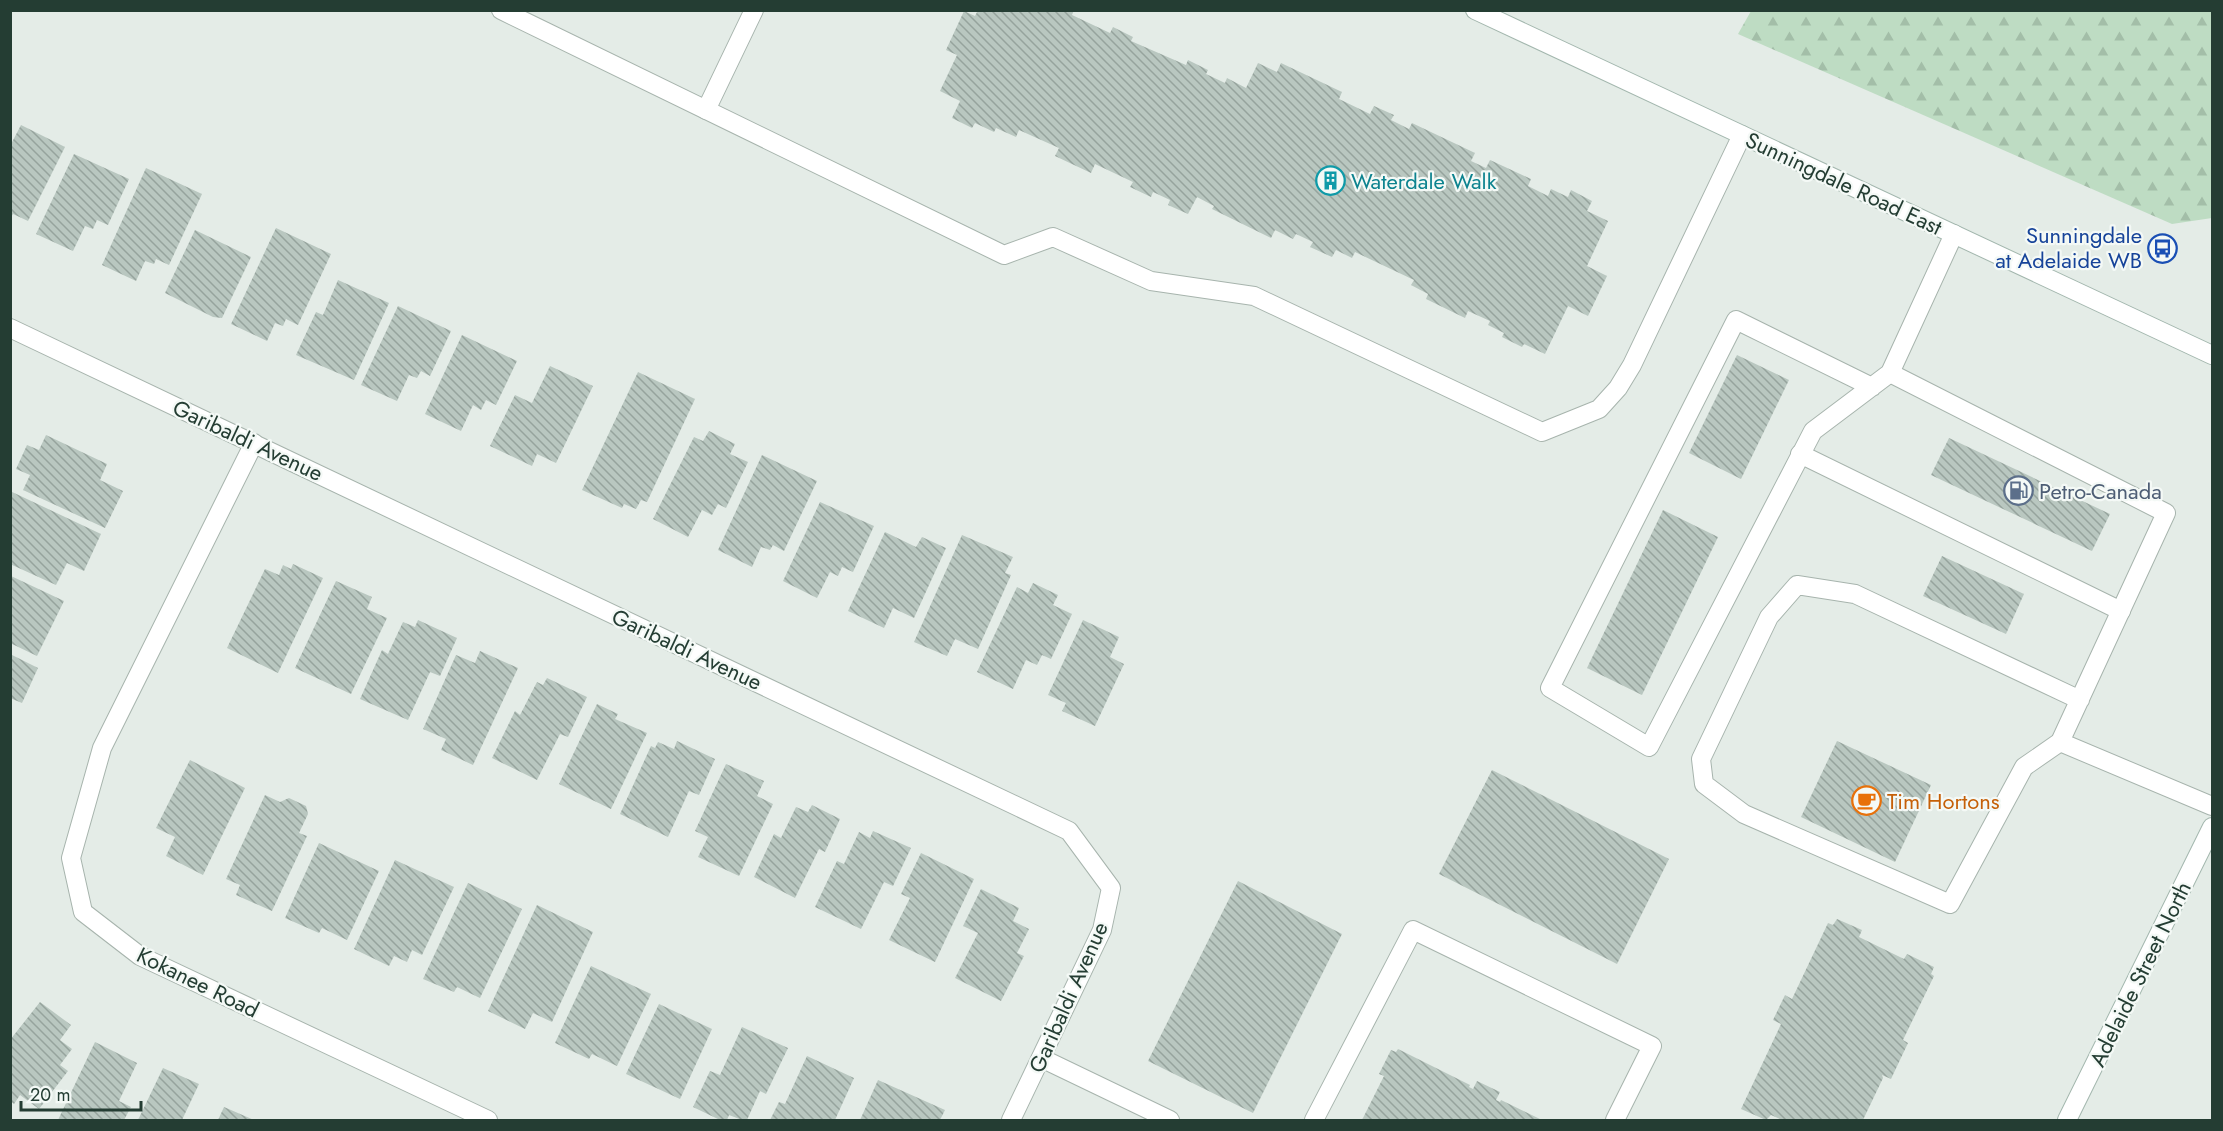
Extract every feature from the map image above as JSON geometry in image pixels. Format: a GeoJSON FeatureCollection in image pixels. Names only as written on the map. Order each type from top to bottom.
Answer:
{"type":"FeatureCollection","features":[{"type":"Feature","properties":{"kind":"street"},"geometry":{"type":"LineString","coordinates":[[501,10],[1004,255],[1053,237],[1151,281],[1254,296],[1542,432],[1599,409],[1618,388],[1638,355],[1742,135]]}},
{"type":"Feature","properties":{"kind":"street"},"geometry":{"type":"LineString","coordinates":[[706,110],[754,10]]}},
{"type":"Feature","properties":{"kind":"street","name":"Sunningdale Road East"},"geometry":{"type":"LineString","coordinates":[[1475,10],[2212,356]]}},
{"type":"Feature","properties":{"kind":"street"},"geometry":{"type":"LineString","coordinates":[[1872,387],[1736,320],[1550,688],[1649,747],[1813,431],[1872,387],[1890,373],[1954,234]]}},
{"type":"Feature","properties":{"kind":"street","name":"Garibaldi Avenue"},"geometry":{"type":"LineString","coordinates":[[10,328],[1069,831],[1111,888],[1102,930],[1011,1120]]}},
{"type":"Feature","properties":{"kind":"street"},"geometry":{"type":"LineString","coordinates":[[1890,373],[2166,513],[2080,700],[2060,742],[2024,767],[1950,904],[1744,814],[1704,784],[1701,759],[1768,617],[1797,585],[1855,594],[2080,700]]}},
{"type":"Feature","properties":{"kind":"street","name":"Kokanee Road"},"geometry":{"type":"LineString","coordinates":[[254,443],[102,748],[71,858],[83,912],[140,956],[488,1120]]}},
{"type":"Feature","properties":{"kind":"street"},"geometry":{"type":"LineString","coordinates":[[1800,454],[2121,611]]}},
{"type":"Feature","properties":{"kind":"street"},"geometry":{"type":"LineString","coordinates":[[2060,742],[2212,806]]}},
{"type":"Feature","properties":{"kind":"street","name":"Adelaide Street North"},"geometry":{"type":"LineString","coordinates":[[2067,1120],[2212,827]]}},
{"type":"Feature","properties":{"kind":"street"},"geometry":{"type":"LineString","coordinates":[[1314,1120],[1413,930],[1652,1046],[1615,1120]]}},
{"type":"Feature","properties":{"kind":"street"},"geometry":{"type":"LineString","coordinates":[[1041,1058],[1170,1120]]}},
{"type":"Feature","properties":{"kind":"green space"},"geometry":{"type":"Polygon","coordinates":[[[1751,11],[2212,11],[2212,218],[2172,224],[1738,34],[1751,11]]]}},
{"type":"Feature","properties":{"kind":"building","name":"Waterdale Walk"},"geometry":{"type":"Polygon","coordinates":[[[978,10],[1074,10],[1072,15],[1110,33],[1113,27],[1133,37],[1131,41],[1186,65],[1188,60],[1208,70],[1206,74],[1225,83],[1227,78],[1246,88],[1258,63],[1277,72],[1281,63],[1342,92],[1339,99],[1370,114],[1374,106],[1394,115],[1391,120],[1409,129],[1412,123],[1475,153],[1471,161],[1486,168],[1490,160],[1531,179],[1528,186],[1548,196],[1551,189],[1568,197],[1571,190],[1592,201],[1587,211],[1608,221],[1587,266],[1607,276],[1588,316],[1568,306],[1545,354],[1524,344],[1522,347],[1502,337],[1504,333],[1488,325],[1490,321],[1468,311],[1465,318],[1426,299],[1428,294],[1411,285],[1414,280],[1355,252],[1352,258],[1336,250],[1332,257],[1310,247],[1313,242],[1296,234],[1293,239],[1275,230],[1271,238],[1212,209],[1214,206],[1197,197],[1188,214],[1168,205],[1170,200],[1153,192],[1151,197],[1130,187],[1133,182],[1095,164],[1091,173],[1055,156],[1059,148],[1019,130],[1016,137],[996,128],[994,132],[975,123],[972,128],[952,118],[960,101],[940,91],[957,55],[946,50],[964,11],[975,16],[978,10]]]}},
{"type":"Feature","properties":{"kind":"building"},"geometry":{"type":"Polygon","coordinates":[[[21,125],[65,147],[28,221],[13,214],[10,219],[10,146],[21,125]]]}},
{"type":"Feature","properties":{"kind":"building"},"geometry":{"type":"Polygon","coordinates":[[[74,154],[129,179],[108,225],[97,220],[93,229],[85,226],[73,251],[36,234],[74,154]]]}},
{"type":"Feature","properties":{"kind":"building"},"geometry":{"type":"Polygon","coordinates":[[[146,168],[202,194],[169,265],[156,259],[154,264],[145,261],[136,281],[102,265],[146,168]]]}},
{"type":"Feature","properties":{"kind":"building"},"geometry":{"type":"Polygon","coordinates":[[[276,228],[331,254],[298,325],[286,319],[283,326],[275,323],[267,341],[231,324],[276,228]]]}},
{"type":"Feature","properties":{"kind":"building"},"geometry":{"type":"Polygon","coordinates":[[[195,230],[251,257],[222,318],[213,317],[165,293],[195,230]]]}},
{"type":"Feature","properties":{"kind":"building"},"geometry":{"type":"Polygon","coordinates":[[[338,280],[389,303],[354,380],[296,355],[316,312],[323,315],[338,280]]]}},
{"type":"Feature","properties":{"kind":"building"},"geometry":{"type":"Polygon","coordinates":[[[398,306],[451,331],[430,376],[421,371],[417,378],[409,375],[397,401],[361,385],[398,306]]]}},
{"type":"Feature","properties":{"kind":"building"},"geometry":{"type":"Polygon","coordinates":[[[462,335],[517,361],[496,405],[486,400],[481,410],[473,405],[461,431],[425,414],[462,335]]]}},
{"type":"Feature","properties":{"kind":"building"},"geometry":{"type":"Polygon","coordinates":[[[1737,355],[1789,380],[1741,479],[1689,453],[1737,355]]]}},
{"type":"Feature","properties":{"kind":"building"},"geometry":{"type":"Polygon","coordinates":[[[550,366],[593,386],[556,463],[537,454],[532,466],[490,446],[515,395],[532,403],[550,366]]]}},
{"type":"Feature","properties":{"kind":"building"},"geometry":{"type":"Polygon","coordinates":[[[638,372],[695,399],[647,502],[641,500],[636,509],[624,504],[622,508],[582,490],[638,372]]]}},
{"type":"Feature","properties":{"kind":"building"},"geometry":{"type":"Polygon","coordinates":[[[709,431],[735,444],[730,454],[748,462],[726,508],[718,504],[712,515],[702,510],[688,537],[653,519],[694,437],[703,441],[709,431]]]}},
{"type":"Feature","properties":{"kind":"building"},"geometry":{"type":"Polygon","coordinates":[[[46,435],[107,464],[100,480],[123,491],[105,528],[23,490],[30,475],[16,469],[27,445],[39,450],[46,435]]]}},
{"type":"Feature","properties":{"kind":"building"},"geometry":{"type":"Polygon","coordinates":[[[1949,438],[2110,514],[2092,551],[1931,475],[1949,438]]]}},
{"type":"Feature","properties":{"kind":"building"},"geometry":{"type":"Polygon","coordinates":[[[762,455],[817,481],[784,551],[773,545],[770,550],[761,547],[752,567],[718,550],[762,455]]]}},
{"type":"Feature","properties":{"kind":"building"},"geometry":{"type":"Polygon","coordinates":[[[10,491],[101,534],[84,571],[67,563],[56,585],[10,564],[10,491]]]}},
{"type":"Feature","properties":{"kind":"building"},"geometry":{"type":"Polygon","coordinates":[[[820,502],[874,526],[853,572],[842,567],[838,576],[830,572],[817,598],[783,581],[820,502]]]}},
{"type":"Feature","properties":{"kind":"building"},"geometry":{"type":"Polygon","coordinates":[[[1663,510],[1718,537],[1642,695],[1587,668],[1663,510]]]}},
{"type":"Feature","properties":{"kind":"building"},"geometry":{"type":"Polygon","coordinates":[[[885,532],[916,547],[922,537],[946,548],[914,618],[893,608],[884,628],[848,611],[885,532]]]}},
{"type":"Feature","properties":{"kind":"building"},"geometry":{"type":"Polygon","coordinates":[[[962,535],[1013,557],[1005,573],[1011,575],[978,649],[955,639],[947,656],[914,642],[962,535]]]}},
{"type":"Feature","properties":{"kind":"building"},"geometry":{"type":"Polygon","coordinates":[[[1942,556],[2024,594],[2006,634],[1923,596],[1942,556]]]}},
{"type":"Feature","properties":{"kind":"building"},"geometry":{"type":"Polygon","coordinates":[[[293,564],[323,578],[278,673],[227,648],[265,569],[279,575],[283,565],[291,569],[293,564]]]}},
{"type":"Feature","properties":{"kind":"building"},"geometry":{"type":"Polygon","coordinates":[[[11,576],[64,601],[37,656],[10,643],[11,576]]]}},
{"type":"Feature","properties":{"kind":"building"},"geometry":{"type":"Polygon","coordinates":[[[336,581],[372,597],[367,609],[387,618],[351,694],[295,668],[336,581]]]}},
{"type":"Feature","properties":{"kind":"building"},"geometry":{"type":"Polygon","coordinates":[[[1033,583],[1058,595],[1053,605],[1072,614],[1051,659],[1042,655],[1037,665],[1026,660],[1013,689],[977,672],[1017,587],[1028,593],[1033,583]]]}},
{"type":"Feature","properties":{"kind":"building"},"geometry":{"type":"Polygon","coordinates":[[[418,620],[457,638],[440,676],[430,672],[408,720],[360,699],[382,650],[388,654],[403,622],[415,627],[418,620]]]}},
{"type":"Feature","properties":{"kind":"building"},"geometry":{"type":"Polygon","coordinates":[[[1083,620],[1119,637],[1110,657],[1124,664],[1095,726],[1062,711],[1066,703],[1048,695],[1083,620]]]}},
{"type":"Feature","properties":{"kind":"building"},"geometry":{"type":"Polygon","coordinates":[[[480,651],[518,668],[473,765],[441,750],[446,739],[423,729],[456,655],[475,663],[480,651]]]}},
{"type":"Feature","properties":{"kind":"building"},"geometry":{"type":"Polygon","coordinates":[[[10,654],[38,668],[22,703],[10,698],[10,654]]]}},
{"type":"Feature","properties":{"kind":"building"},"geometry":{"type":"Polygon","coordinates":[[[547,678],[587,697],[568,737],[560,734],[537,780],[492,758],[515,711],[520,715],[537,682],[543,685],[547,678]]]}},
{"type":"Feature","properties":{"kind":"building"},"geometry":{"type":"Polygon","coordinates":[[[597,704],[618,714],[615,719],[647,733],[611,809],[559,784],[597,704]]]}},
{"type":"Feature","properties":{"kind":"building"},"geometry":{"type":"Polygon","coordinates":[[[677,741],[715,759],[699,795],[689,791],[668,837],[620,814],[651,746],[655,748],[658,742],[674,749],[677,741]]]}},
{"type":"Feature","properties":{"kind":"building","name":"Tim Hortons"},"geometry":{"type":"Polygon","coordinates":[[[1837,741],[1931,785],[1895,862],[1801,817],[1837,741]]]}},
{"type":"Feature","properties":{"kind":"building"},"geometry":{"type":"Polygon","coordinates":[[[190,760],[245,788],[203,875],[166,856],[175,837],[156,828],[190,760]]]}},
{"type":"Feature","properties":{"kind":"building"},"geometry":{"type":"Polygon","coordinates":[[[726,764],[764,781],[757,796],[773,804],[739,876],[698,857],[708,837],[695,831],[726,764]]]}},
{"type":"Feature","properties":{"kind":"building"},"geometry":{"type":"Polygon","coordinates":[[[1492,770],[1669,859],[1617,964],[1439,874],[1492,770]]]}},
{"type":"Feature","properties":{"kind":"building"},"geometry":{"type":"Polygon","coordinates":[[[265,795],[280,802],[289,798],[306,806],[308,814],[299,833],[307,836],[272,911],[236,895],[240,885],[226,879],[265,795]]]}},
{"type":"Feature","properties":{"kind":"building"},"geometry":{"type":"Polygon","coordinates":[[[812,805],[840,819],[825,852],[819,849],[795,898],[754,877],[774,834],[781,838],[796,807],[808,812],[812,805]]]}},
{"type":"Feature","properties":{"kind":"building"},"geometry":{"type":"Polygon","coordinates":[[[873,831],[911,848],[893,886],[884,882],[861,929],[815,907],[837,861],[844,864],[859,832],[870,838],[873,831]]]}},
{"type":"Feature","properties":{"kind":"building"},"geometry":{"type":"Polygon","coordinates":[[[319,843],[379,871],[347,940],[322,928],[319,933],[285,918],[319,843]]]}},
{"type":"Feature","properties":{"kind":"building"},"geometry":{"type":"Polygon","coordinates":[[[921,853],[974,879],[935,962],[889,940],[910,898],[901,894],[921,853]]]}},
{"type":"Feature","properties":{"kind":"building"},"geometry":{"type":"Polygon","coordinates":[[[395,860],[454,887],[422,955],[412,950],[407,962],[394,956],[389,966],[354,949],[395,860]]]}},
{"type":"Feature","properties":{"kind":"building"},"geometry":{"type":"Polygon","coordinates":[[[1238,881],[1342,934],[1253,1113],[1148,1061],[1238,881]]]}},
{"type":"Feature","properties":{"kind":"building"},"geometry":{"type":"Polygon","coordinates":[[[468,883],[522,909],[480,998],[457,987],[454,992],[423,979],[468,883]]]}},
{"type":"Feature","properties":{"kind":"building"},"geometry":{"type":"Polygon","coordinates":[[[981,889],[1019,908],[1013,921],[1029,929],[1017,953],[1024,956],[1001,1001],[955,978],[978,933],[963,926],[981,889]]]}},
{"type":"Feature","properties":{"kind":"building"},"geometry":{"type":"Polygon","coordinates":[[[537,905],[593,932],[552,1022],[533,1013],[525,1029],[488,1011],[537,905]]]}},
{"type":"Feature","properties":{"kind":"building"},"geometry":{"type":"Polygon","coordinates":[[[1837,919],[1862,930],[1859,937],[1904,959],[1907,954],[1934,967],[1931,974],[1934,976],[1903,1040],[1908,1043],[1891,1079],[1882,1075],[1883,1078],[1863,1120],[1782,1120],[1771,1115],[1766,1120],[1741,1109],[1781,1024],[1773,1020],[1785,995],[1792,999],[1828,923],[1833,925],[1837,919]]]}},
{"type":"Feature","properties":{"kind":"building"},"geometry":{"type":"Polygon","coordinates":[[[591,966],[651,994],[617,1066],[592,1054],[589,1059],[555,1043],[591,966]]]}},
{"type":"Feature","properties":{"kind":"building"},"geometry":{"type":"Polygon","coordinates":[[[40,1002],[71,1025],[60,1040],[72,1049],[60,1065],[68,1071],[39,1109],[20,1095],[14,1104],[10,1101],[10,1040],[40,1002]]]}},
{"type":"Feature","properties":{"kind":"building"},"geometry":{"type":"Polygon","coordinates":[[[659,1004],[712,1029],[680,1099],[626,1074],[659,1004]]]}},
{"type":"Feature","properties":{"kind":"building"},"geometry":{"type":"Polygon","coordinates":[[[742,1027],[788,1048],[766,1094],[760,1091],[747,1120],[729,1115],[727,1120],[720,1120],[693,1107],[710,1071],[720,1075],[742,1027]]]}},
{"type":"Feature","properties":{"kind":"building"},"geometry":{"type":"Polygon","coordinates":[[[95,1042],[137,1063],[119,1101],[131,1107],[124,1120],[58,1120],[95,1042]]]}},
{"type":"Feature","properties":{"kind":"building"},"geometry":{"type":"Polygon","coordinates":[[[1398,1049],[1470,1085],[1469,1087],[1473,1089],[1477,1081],[1500,1092],[1496,1100],[1500,1102],[1501,1100],[1542,1120],[1362,1120],[1384,1076],[1379,1074],[1391,1050],[1396,1052],[1398,1049]]]}},
{"type":"Feature","properties":{"kind":"building"},"geometry":{"type":"Polygon","coordinates":[[[807,1056],[854,1078],[835,1120],[770,1120],[779,1102],[785,1104],[807,1056]]]}},
{"type":"Feature","properties":{"kind":"building"},"geometry":{"type":"Polygon","coordinates":[[[163,1068],[199,1084],[182,1120],[138,1120],[163,1068]]]}},
{"type":"Feature","properties":{"kind":"building"},"geometry":{"type":"Polygon","coordinates":[[[878,1080],[945,1110],[940,1120],[860,1120],[878,1080]]]}},
{"type":"Feature","properties":{"kind":"building"},"geometry":{"type":"Polygon","coordinates":[[[224,1107],[254,1120],[218,1120],[224,1107]]]}},
{"type":"Feature","properties":{"kind":"place","name":"Waterdale Walk"},"geometry":{"type":"Point","coordinates":[1330,181]}},
{"type":"Feature","properties":{"kind":"place","name":"Sunningdale at Adelaide WB"},"geometry":{"type":"Point","coordinates":[2163,248]}},
{"type":"Feature","properties":{"kind":"place","name":"Petro-Canada"},"geometry":{"type":"Point","coordinates":[2018,491]}},
{"type":"Feature","properties":{"kind":"place","name":"Tim Hortons"},"geometry":{"type":"Point","coordinates":[1866,801]}}]}
